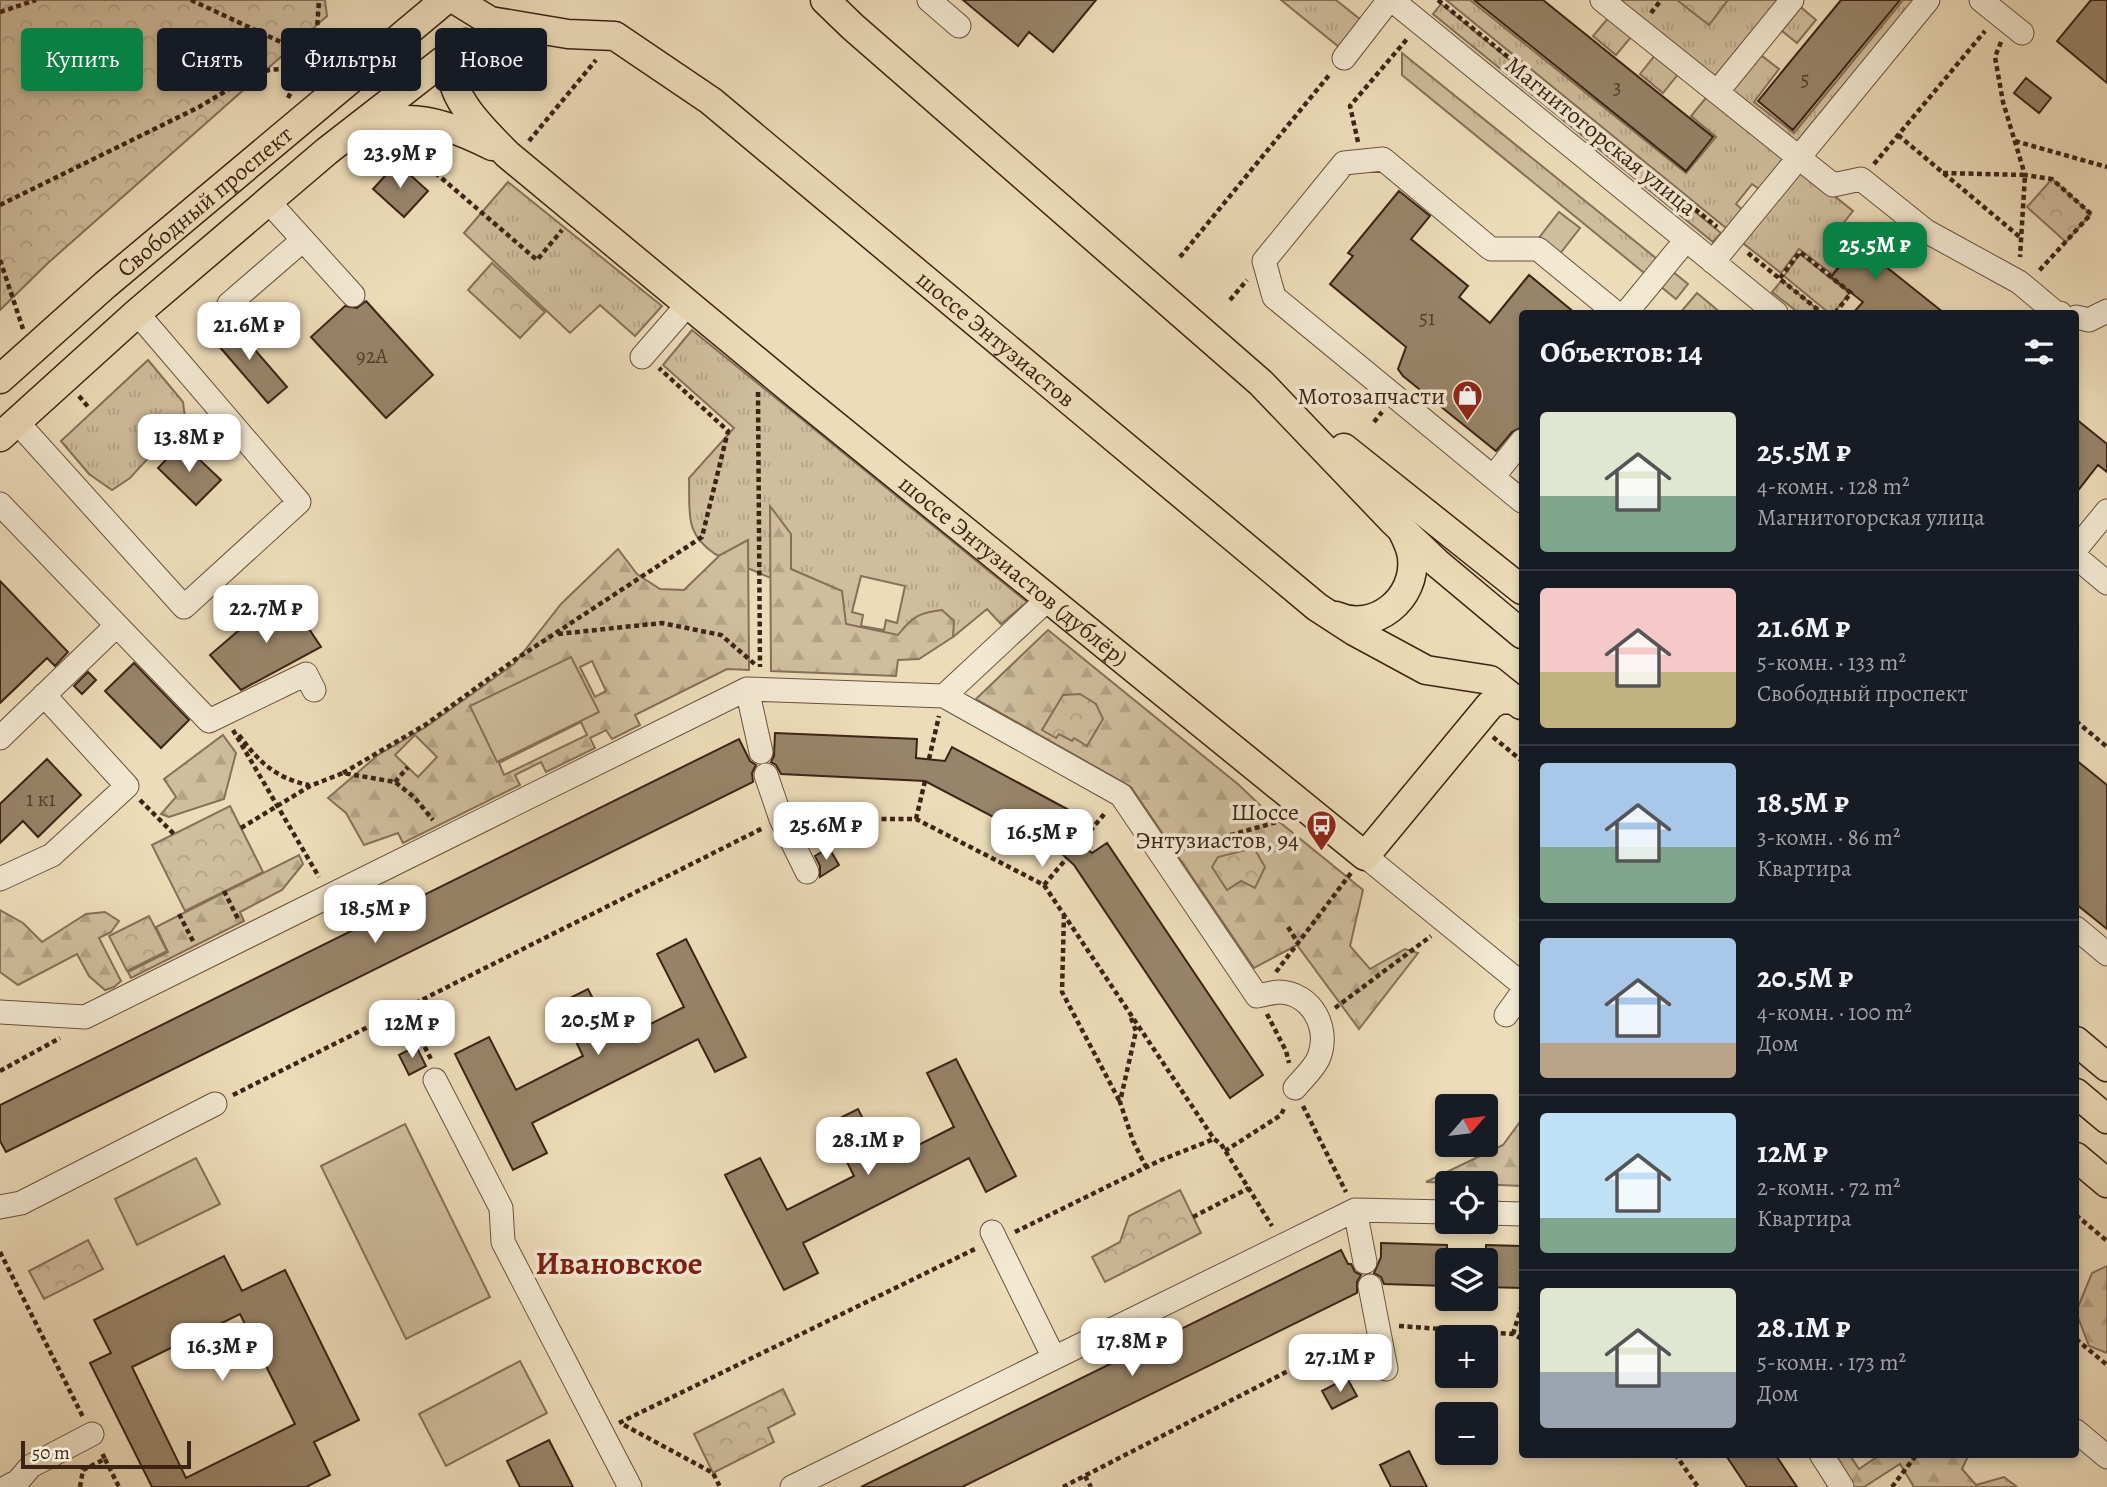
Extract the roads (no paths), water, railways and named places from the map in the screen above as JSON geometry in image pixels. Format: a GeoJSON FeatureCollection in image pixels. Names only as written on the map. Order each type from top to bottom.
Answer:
{"type":"FeatureCollection","features":[{"type":"Feature","properties":{"kind":"main road","name":"Свободный проспект"},"geometry":{"type":"LineString","coordinates":[[0,379],[105,285],[445,0]]}},
{"type":"Feature","properties":{"kind":"main road","name":"шоссе Энтузиастов"},"geometry":{"type":"LineString","coordinates":[[456,0],[490,21],[568,34],[615,36],[712,101],[1317,607],[1354,631],[1426,670],[1498,703]]}},
{"type":"Feature","properties":{"kind":"main road"},"geometry":{"type":"LineString","coordinates":[[825,0],[1261,383],[1519,588]]}},
{"type":"Feature","properties":{"kind":"main road","name":"Свободный проспект"},"geometry":{"type":"LineString","coordinates":[[482,28],[490,21]]}},
{"type":"Feature","properties":{"kind":"main road","name":"Свободный проспект"},"geometry":{"type":"LineString","coordinates":[[8,429],[136,313],[268,201],[435,67]]}},
{"type":"Feature","properties":{"kind":"main road","name":"шоссе Энтузиастов (дублёр)"},"geometry":{"type":"LineString","coordinates":[[458,91],[471,116],[518,148],[688,304],[1366,856]]}},
{"type":"Feature","properties":{"kind":"main road","name":"шоссе Энтузиастов (дублёр)"},"geometry":{"type":"LineString","coordinates":[[327,151],[376,127],[403,120],[451,127],[518,148]]}},
{"type":"Feature","properties":{"kind":"main road"},"geometry":{"type":"LineString","coordinates":[[1261,383],[1437,563],[1519,631]]}},
{"type":"Feature","properties":{"kind":"main road"},"geometry":{"type":"LineString","coordinates":[[1317,607],[1343,619],[1356,621],[1369,620],[1394,607],[1403,596],[1412,570],[1412,556],[1409,543],[1393,520]]}},
{"type":"Feature","properties":{"kind":"main road"},"geometry":{"type":"LineString","coordinates":[[1366,856],[1498,703]]}},
{"type":"Feature","properties":{"kind":"main road"},"geometry":{"type":"LineString","coordinates":[[2079,1044],[2107,1067]]}},
{"type":"Feature","properties":{"kind":"main road"},"geometry":{"type":"LineString","coordinates":[[2079,1096],[2107,1119]]}},
{"type":"Feature","properties":{"kind":"main road"},"geometry":{"type":"LineString","coordinates":[[2079,1160],[2107,1183]]}},
{"type":"Feature","properties":{"kind":"street"},"geometry":{"type":"LineString","coordinates":[[929,0],[959,26]]}},
{"type":"Feature","properties":{"kind":"street"},"geometry":{"type":"LineString","coordinates":[[1602,0],[1833,185],[1861,179],[1926,231],[2022,284],[2053,310]]}},
{"type":"Feature","properties":{"kind":"street"},"geometry":{"type":"LineString","coordinates":[[1717,92],[1792,0]]}},
{"type":"Feature","properties":{"kind":"street"},"geometry":{"type":"LineString","coordinates":[[1713,262],[1928,0]]}},
{"type":"Feature","properties":{"kind":"street"},"geometry":{"type":"LineString","coordinates":[[1344,58],[1403,4]]}},
{"type":"Feature","properties":{"kind":"street","name":"Магнитогорская улица"},"geometry":{"type":"LineString","coordinates":[[1403,4],[1772,310]]}},
{"type":"Feature","properties":{"kind":"street"},"geometry":{"type":"LineString","coordinates":[[1519,499],[1274,296],[1264,261],[1344,163],[1382,159],[1491,249],[1538,249],[1612,310]]}},
{"type":"Feature","properties":{"kind":"street"},"geometry":{"type":"LineString","coordinates":[[268,201],[353,295]]}},
{"type":"Feature","properties":{"kind":"street"},"geometry":{"type":"LineString","coordinates":[[229,304],[303,240]]}},
{"type":"Feature","properties":{"kind":"street"},"geometry":{"type":"LineString","coordinates":[[1628,310],[1686,240]]}},
{"type":"Feature","properties":{"kind":"street"},"geometry":{"type":"LineString","coordinates":[[643,356],[688,304]]}},
{"type":"Feature","properties":{"kind":"street"},"geometry":{"type":"LineString","coordinates":[[2079,318],[2089,320],[2107,311]]}},
{"type":"Feature","properties":{"kind":"street"},"geometry":{"type":"LineString","coordinates":[[8,429],[184,607],[194,598],[299,502],[136,313]]}},
{"type":"Feature","properties":{"kind":"street"},"geometry":{"type":"LineString","coordinates":[[1493,477],[1519,445]]}},
{"type":"Feature","properties":{"kind":"street"},"geometry":{"type":"LineString","coordinates":[[2079,545],[2107,511]]}},
{"type":"Feature","properties":{"kind":"street"},"geometry":{"type":"LineString","coordinates":[[3,515],[209,721],[306,674],[314,691]]}},
{"type":"Feature","properties":{"kind":"street"},"geometry":{"type":"LineString","coordinates":[[2079,560],[2107,583]]}},
{"type":"Feature","properties":{"kind":"street"},"geometry":{"type":"LineString","coordinates":[[944,696],[1048,599]]}},
{"type":"Feature","properties":{"kind":"street"},"geometry":{"type":"LineString","coordinates":[[0,738],[116,626]]}},
{"type":"Feature","properties":{"kind":"street"},"geometry":{"type":"LineString","coordinates":[[747,689],[761,752]]}},
{"type":"Feature","properties":{"kind":"street"},"geometry":{"type":"LineString","coordinates":[[0,1012],[85,1017],[747,689],[944,696],[1121,795],[1257,996],[1279,992],[1299,997],[1320,1020],[1323,1033],[1319,1058],[1295,1088]]}},
{"type":"Feature","properties":{"kind":"street"},"geometry":{"type":"LineString","coordinates":[[0,879],[51,855],[127,786],[44,695]]}},
{"type":"Feature","properties":{"kind":"street"},"geometry":{"type":"LineString","coordinates":[[766,775],[781,819],[807,872]]}},
{"type":"Feature","properties":{"kind":"street","name":"шоссе Энтузиастов (дублёр)"},"geometry":{"type":"LineString","coordinates":[[1366,856],[1519,982]]}},
{"type":"Feature","properties":{"kind":"street"},"geometry":{"type":"LineString","coordinates":[[2079,931],[2107,954]]}},
{"type":"Feature","properties":{"kind":"street"},"geometry":{"type":"LineString","coordinates":[[1506,1015],[1519,997]]}},
{"type":"Feature","properties":{"kind":"street"},"geometry":{"type":"LineString","coordinates":[[435,1080],[504,1207],[503,1242],[611,1427],[630,1487]]}},
{"type":"Feature","properties":{"kind":"street"},"geometry":{"type":"LineString","coordinates":[[0,1207],[20,1203],[215,1104]]}},
{"type":"Feature","properties":{"kind":"street"},"geometry":{"type":"LineString","coordinates":[[792,1487],[1284,1245],[1360,1204],[1435,1211]]}},
{"type":"Feature","properties":{"kind":"street"},"geometry":{"type":"LineString","coordinates":[[1360,1204],[1365,1262]]}},
{"type":"Feature","properties":{"kind":"street"},"geometry":{"type":"LineString","coordinates":[[1498,1213],[1519,1214]]}},
{"type":"Feature","properties":{"kind":"street"},"geometry":{"type":"LineString","coordinates":[[994,1238],[1054,1358]]}},
{"type":"Feature","properties":{"kind":"street"},"geometry":{"type":"LineString","coordinates":[[1370,1286],[1386,1369]]}},
{"type":"Feature","properties":{"kind":"street"},"geometry":{"type":"LineString","coordinates":[[7,1487],[18,1481],[31,1466],[92,1434]]}},
{"type":"Feature","properties":{"kind":"street"},"geometry":{"type":"LineString","coordinates":[[2079,1434],[2107,1457]]}},
{"type":"Feature","properties":{"kind":"street"},"geometry":{"type":"LineString","coordinates":[[1824,1458],[1842,1487]]}},
{"type":"Feature","properties":{"kind":"place","name":"Мотозапчасти"},"geometry":{"type":"Point","coordinates":[1468,423]}},
{"type":"Feature","properties":{"kind":"place","name":"Шоссе Энтузиастов, 94"},"geometry":{"type":"Point","coordinates":[1322,853]}},
{"type":"Feature","properties":{"kind":"district","name":"Ивановское"},"geometry":{"type":"Point","coordinates":[619,1263]}}]}
